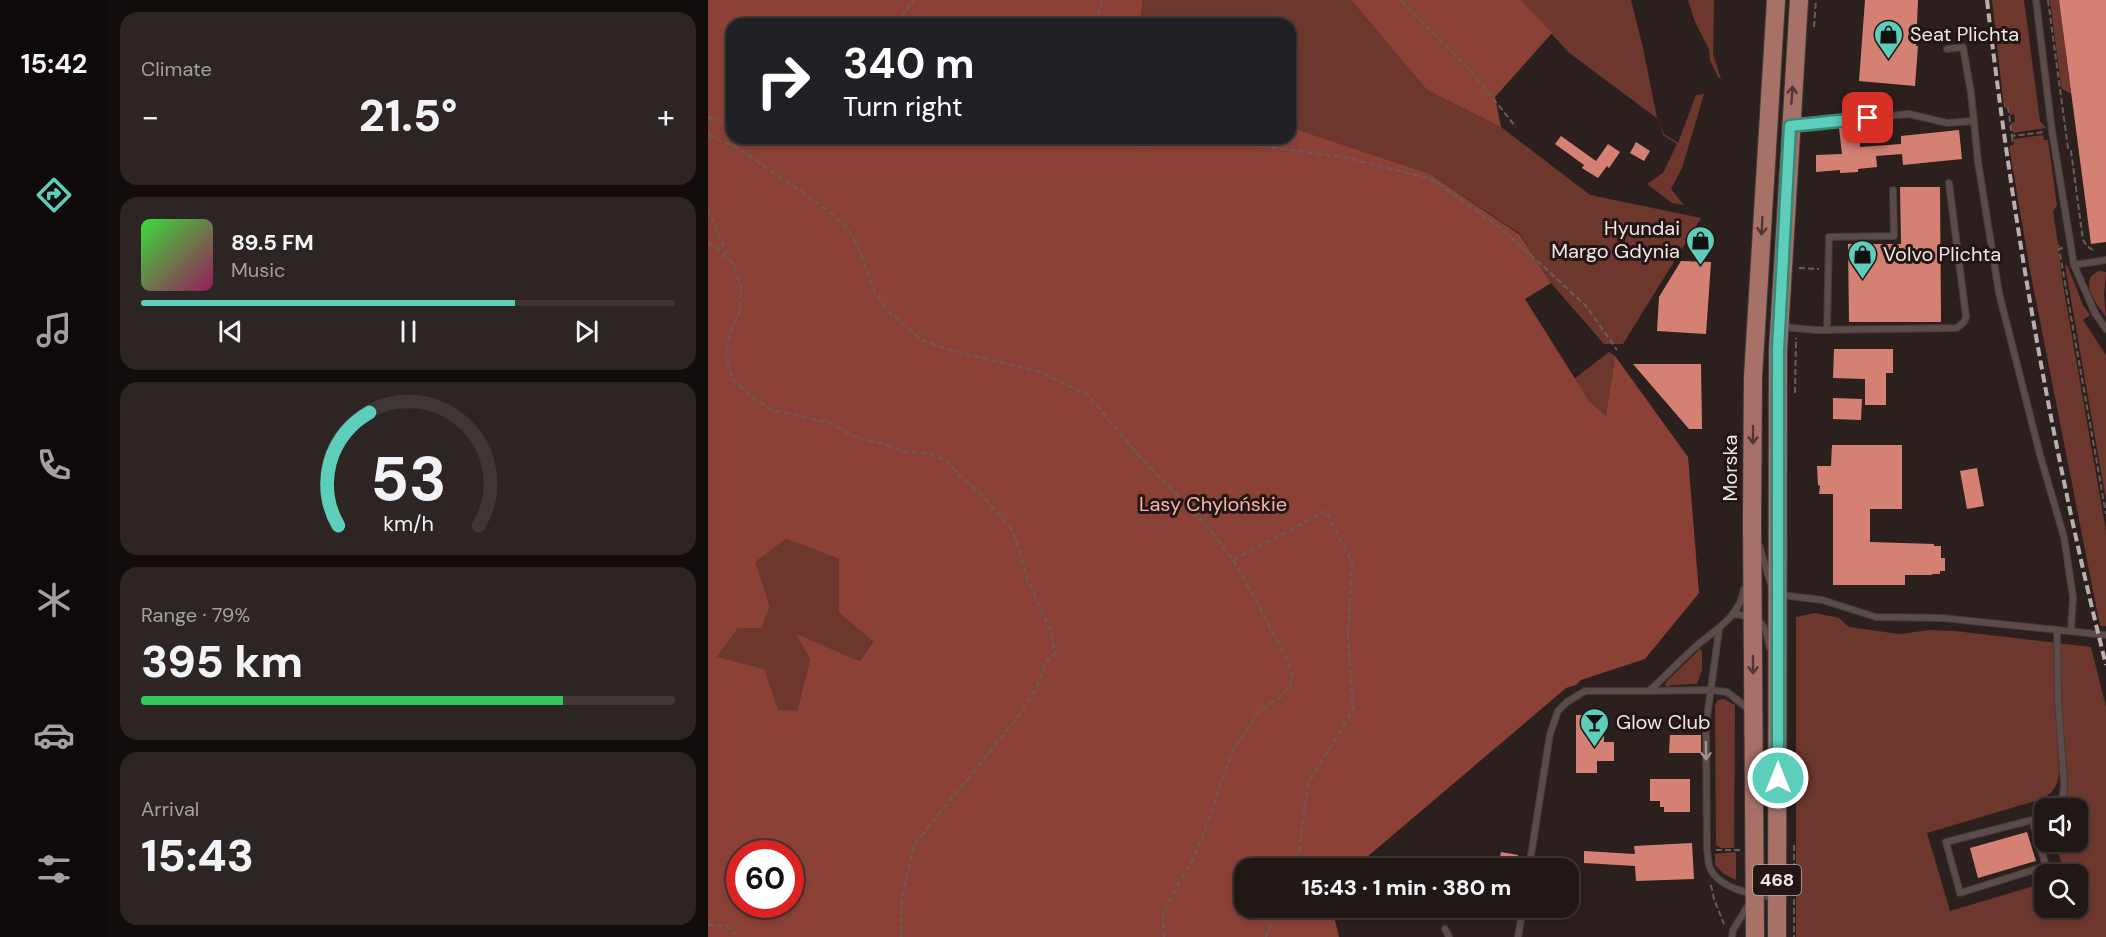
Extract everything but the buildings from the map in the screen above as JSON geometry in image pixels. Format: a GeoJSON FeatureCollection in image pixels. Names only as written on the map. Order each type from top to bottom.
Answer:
{"type":"FeatureCollection","features":[{"type":"Feature","properties":{"kind":"main road","name":"Morska"},"geometry":{"type":"LineString","coordinates":[[1755,937],[1752,523],[1754,376],[1776,0]]}},
{"type":"Feature","properties":{"kind":"main road","name":"468"},"geometry":{"type":"LineString","coordinates":[[1777,937],[1776,471],[1788,328],[1787,187],[1799,0]]}},
{"type":"Feature","properties":{"kind":"lane"},"geometry":{"type":"LineString","coordinates":[[2036,0],[2052,131],[2074,265],[2095,313],[2106,329]]}},
{"type":"Feature","properties":{"kind":"lane"},"geometry":{"type":"LineString","coordinates":[[1947,49],[1963,47],[1978,162],[1999,293],[2040,455],[2064,537],[2073,597],[2071,631]]}},
{"type":"Feature","properties":{"kind":"lane"},"geometry":{"type":"LineString","coordinates":[[1790,126],[1909,114],[1947,123],[1974,121]]}},
{"type":"Feature","properties":{"kind":"lane"},"geometry":{"type":"LineString","coordinates":[[1788,328],[1827,330],[1957,328],[1964,322],[1966,317],[1948,183]]}},
{"type":"Feature","properties":{"kind":"lane"},"geometry":{"type":"LineString","coordinates":[[1764,186],[1787,187]]}},
{"type":"Feature","properties":{"kind":"lane"},"geometry":{"type":"LineString","coordinates":[[1827,330],[1829,237],[1894,236],[1893,190]]}},
{"type":"Feature","properties":{"kind":"lane"},"geometry":{"type":"LineString","coordinates":[[2074,265],[2106,260]]}},
{"type":"Feature","properties":{"kind":"lane"},"geometry":{"type":"LineString","coordinates":[[1752,523],[1769,579],[1777,594],[1822,600],[1876,617],[1942,618],[2106,635]]}},
{"type":"Feature","properties":{"kind":"lane"},"geometry":{"type":"LineString","coordinates":[[1649,691],[1702,642],[1719,630],[1733,614],[1743,596],[1752,523]]}},
{"type":"Feature","properties":{"kind":"lane"},"geometry":{"type":"LineString","coordinates":[[1733,614],[1753,616],[1767,630],[1777,690]]}},
{"type":"Feature","properties":{"kind":"lane"},"geometry":{"type":"LineString","coordinates":[[1719,630],[1706,725],[1709,866],[1713,873],[1739,890],[1755,896],[1777,897]]}},
{"type":"Feature","properties":{"kind":"lane"},"geometry":{"type":"LineString","coordinates":[[2057,630],[2058,699],[2064,784],[2061,798]]}},
{"type":"Feature","properties":{"kind":"lane"},"geometry":{"type":"LineString","coordinates":[[1531,858],[1550,734],[1558,711],[1567,702],[1585,691],[1710,690],[1727,692],[1753,714]]}},
{"type":"Feature","properties":{"kind":"lane"},"geometry":{"type":"LineString","coordinates":[[2032,820],[2046,866],[1960,893],[1946,842],[2032,820]]}},
{"type":"Feature","properties":{"kind":"lane"},"geometry":{"type":"LineString","coordinates":[[1729,934],[1755,896]]}},
{"type":"Feature","properties":{"kind":"lane"},"geometry":{"type":"LineString","coordinates":[[1518,937],[1521,918]]}},
{"type":"Feature","properties":{"kind":"lane"},"geometry":{"type":"LineString","coordinates":[[1445,928],[1449,937]]}},
{"type":"Feature","properties":{"kind":"path"},"geometry":{"type":"LineString","coordinates":[[900,18],[914,0]]}},
{"type":"Feature","properties":{"kind":"path"},"geometry":{"type":"LineString","coordinates":[[1097,18],[1102,0]]}},
{"type":"Feature","properties":{"kind":"path"},"geometry":{"type":"LineString","coordinates":[[1401,0],[1470,70],[1516,127]]}},
{"type":"Feature","properties":{"kind":"path"},"geometry":{"type":"LineString","coordinates":[[1814,33],[1816,0]]}},
{"type":"Feature","properties":{"kind":"path"},"geometry":{"type":"LineString","coordinates":[[2048,0],[2083,240],[2090,250],[2097,252]]}},
{"type":"Feature","properties":{"kind":"path"},"geometry":{"type":"LineString","coordinates":[[2008,107],[2013,146]]}},
{"type":"Feature","properties":{"kind":"path"},"geometry":{"type":"LineString","coordinates":[[708,117],[726,122]]}},
{"type":"Feature","properties":{"kind":"path"},"geometry":{"type":"LineString","coordinates":[[2012,136],[2036,133]]}},
{"type":"Feature","properties":{"kind":"path"},"geometry":{"type":"LineString","coordinates":[[708,135],[726,143]]}},
{"type":"Feature","properties":{"kind":"path"},"geometry":{"type":"LineString","coordinates":[[729,144],[818,203],[845,225],[857,244],[875,293],[889,312],[922,340],[947,349],[1040,372],[1088,395],[1140,457],[1208,527],[1233,560],[1288,662],[1292,676],[1290,685],[1284,694],[1257,714],[1233,751],[1194,857],[1168,902],[1163,917],[1164,937]]}},
{"type":"Feature","properties":{"kind":"path"},"geometry":{"type":"LineString","coordinates":[[1123,144],[1140,148],[1157,144]]}},
{"type":"Feature","properties":{"kind":"path"},"geometry":{"type":"LineString","coordinates":[[1245,144],[1343,157],[1432,179],[1499,227],[1543,266],[1586,306],[1617,350]]}},
{"type":"Feature","properties":{"kind":"path"},"geometry":{"type":"LineString","coordinates":[[708,208],[728,257]]}},
{"type":"Feature","properties":{"kind":"path"},"geometry":{"type":"LineString","coordinates":[[708,243],[715,246],[734,264],[741,287],[740,311],[729,334],[726,358],[734,380],[751,396],[772,410],[830,423],[859,440],[880,443],[907,452],[928,453],[946,460],[981,494],[1013,531],[1028,581],[1053,637],[1055,653],[1046,663],[1037,687],[1021,714],[914,845],[902,898],[901,937]]}},
{"type":"Feature","properties":{"kind":"path"},"geometry":{"type":"LineString","coordinates":[[2071,245],[2060,249],[2106,514]]}},
{"type":"Feature","properties":{"kind":"path"},"geometry":{"type":"LineString","coordinates":[[1799,268],[1828,270]]}},
{"type":"Feature","properties":{"kind":"path"},"geometry":{"type":"LineString","coordinates":[[1788,328],[1794,398]]}},
{"type":"Feature","properties":{"kind":"path"},"geometry":{"type":"LineString","coordinates":[[1233,560],[1326,512],[1352,563],[1348,636],[1353,710],[1308,784],[1297,858]]}},
{"type":"Feature","properties":{"kind":"path"},"geometry":{"type":"LineString","coordinates":[[1794,837],[1794,937]]}},
{"type":"Feature","properties":{"kind":"path"},"geometry":{"type":"LineString","coordinates":[[1707,850],[1738,850]]}},
{"type":"Feature","properties":{"kind":"path"},"geometry":{"type":"LineString","coordinates":[[1713,873],[1711,882],[1714,899],[1729,934]]}},
{"type":"Feature","properties":{"kind":"path"},"geometry":{"type":"LineString","coordinates":[[1266,937],[1273,918]]}},
{"type":"Feature","properties":{"kind":"path"},"geometry":{"type":"LineString","coordinates":[[708,925],[727,926],[738,937]]}},
{"type":"Feature","properties":{"kind":"shaded area"},"geometry":{"type":"Polygon","coordinates":[[[1143,0],[1351,0],[1427,90],[1501,127],[1590,195],[1701,218],[1623,344],[1604,344],[1551,283],[1520,234],[1430,174],[1296,129],[1296,18],[1141,18],[1143,0]]]}},
{"type":"Feature","properties":{"kind":"shaded area"},"geometry":{"type":"Polygon","coordinates":[[[1521,0],[1631,0],[1657,118],[1568,52],[1521,0]]]}},
{"type":"Feature","properties":{"kind":"shaded area"},"geometry":{"type":"Polygon","coordinates":[[[1688,0],[1714,0],[1713,54],[1721,79],[1710,60],[1709,49],[1695,22],[1688,0]]]}},
{"type":"Feature","properties":{"kind":"shaded area"},"geometry":{"type":"Polygon","coordinates":[[[1992,0],[2024,0],[2040,121],[2046,128],[2013,133],[2011,123],[2015,122],[2014,114],[2010,115],[2009,107],[2004,108],[1992,0]]]}},
{"type":"Feature","properties":{"kind":"shaded area"},"geometry":{"type":"Polygon","coordinates":[[[2050,0],[2059,0],[2071,94],[2062,89],[2061,85],[2050,0]]]}},
{"type":"Feature","properties":{"kind":"shaded area"},"geometry":{"type":"Polygon","coordinates":[[[1704,94],[1682,168],[1671,189],[1684,205],[1672,203],[1647,184],[1663,173],[1677,144],[1663,135],[1659,124],[1664,134],[1678,143],[1696,95],[1704,94]]]}},
{"type":"Feature","properties":{"kind":"shaded area"},"geometry":{"type":"Polygon","coordinates":[[[2043,135],[2044,140],[2048,140],[2057,206],[2053,211],[2058,244],[2062,247],[2058,248],[2063,285],[2106,531],[2106,626],[2100,626],[2030,270],[2009,146],[2014,145],[2014,139],[2043,135]]]}},
{"type":"Feature","properties":{"kind":"shaded area"},"geometry":{"type":"Polygon","coordinates":[[[2065,265],[2090,315],[2083,320],[2106,355],[2106,500],[2065,265]]]}},
{"type":"Feature","properties":{"kind":"shaded area"},"geometry":{"type":"Polygon","coordinates":[[[2099,271],[2106,272],[2104,296],[2106,317],[2089,287],[2091,276],[2099,271]]]}},
{"type":"Feature","properties":{"kind":"shaded area"},"geometry":{"type":"Polygon","coordinates":[[[1609,352],[1615,356],[1606,416],[1589,401],[1574,379],[1609,352]]]}},
{"type":"Feature","properties":{"kind":"shaded area"},"geometry":{"type":"Polygon","coordinates":[[[786,539],[839,559],[839,613],[873,640],[860,661],[797,635],[810,659],[797,711],[778,711],[717,657],[738,628],[770,605],[754,562],[786,539]]]}},
{"type":"Feature","properties":{"kind":"shaded area"},"geometry":{"type":"Polygon","coordinates":[[[1815,613],[1839,618],[1849,627],[1899,634],[1931,630],[1955,631],[2091,647],[2106,707],[2106,937],[1796,937],[1796,617],[1815,613]],[[2065,750],[2058,751],[2057,784],[2043,798],[2034,798],[2034,801],[1927,833],[1950,911],[2034,886],[2034,918],[2088,918],[2088,864],[2062,864],[2058,852],[2088,852],[2088,798],[2066,798],[2065,750]]]}},
{"type":"Feature","properties":{"kind":"shaded area"},"geometry":{"type":"Polygon","coordinates":[[[1700,649],[1702,670],[1697,684],[1670,685],[1669,688],[1665,685],[1666,682],[1700,649]]]}},
{"type":"Feature","properties":{"kind":"shaded area"},"geometry":{"type":"Polygon","coordinates":[[[1724,699],[1735,705],[1734,848],[1721,848],[1716,845],[1715,705],[1718,700],[1724,699]]]}},
{"type":"Feature","properties":{"kind":"shaded area"},"geometry":{"type":"Polygon","coordinates":[[[1736,853],[1736,880],[1724,874],[1715,865],[1715,854],[1736,853]]]}},
{"type":"Feature","properties":{"kind":"green space","name":"Lasy Chylońskie"},"geometry":{"type":"Polygon","coordinates":[[[708,0],[1143,0],[1141,18],[726,18],[726,144],[1296,144],[1296,129],[1430,174],[1520,235],[1551,283],[1525,299],[1589,401],[1606,416],[1615,356],[1688,457],[1699,593],[1645,659],[1581,680],[1576,685],[1566,688],[1366,858],[1234,858],[1234,918],[1334,918],[1339,937],[708,937],[708,0]],[[786,539],[755,562],[770,606],[761,628],[738,628],[717,657],[764,669],[778,710],[797,711],[810,659],[796,634],[860,661],[873,641],[839,613],[839,559],[786,539]]]}},
{"type":"Feature","properties":{"kind":"green space"},"geometry":{"type":"Polygon","coordinates":[[[1351,0],[1521,0],[1552,33],[1495,97],[1501,127],[1427,90],[1351,0]]]}},
{"type":"Feature","properties":{"kind":"railway"},"geometry":{"type":"LineString","coordinates":[[1987,0],[2009,167],[2036,334],[2068,500],[2106,665]]}},
{"type":"Feature","properties":{"kind":"place","name":"Seat Plichta"},"geometry":{"type":"Point","coordinates":[1889,60]}},
{"type":"Feature","properties":{"kind":"place","name":"Hyundai Margo Gdynia"},"geometry":{"type":"Point","coordinates":[1701,266]}},
{"type":"Feature","properties":{"kind":"place","name":"Volvo Plichta"},"geometry":{"type":"Point","coordinates":[1862,280]}},
{"type":"Feature","properties":{"kind":"place","name":"Glow Club"},"geometry":{"type":"Point","coordinates":[1595,748]}},
{"type":"Feature","properties":{"kind":"route"},"geometry":{"type":"LineString","coordinates":[[1778,778],[1776,471],[1778,350],[1790,126],[1868,118]]}}]}
